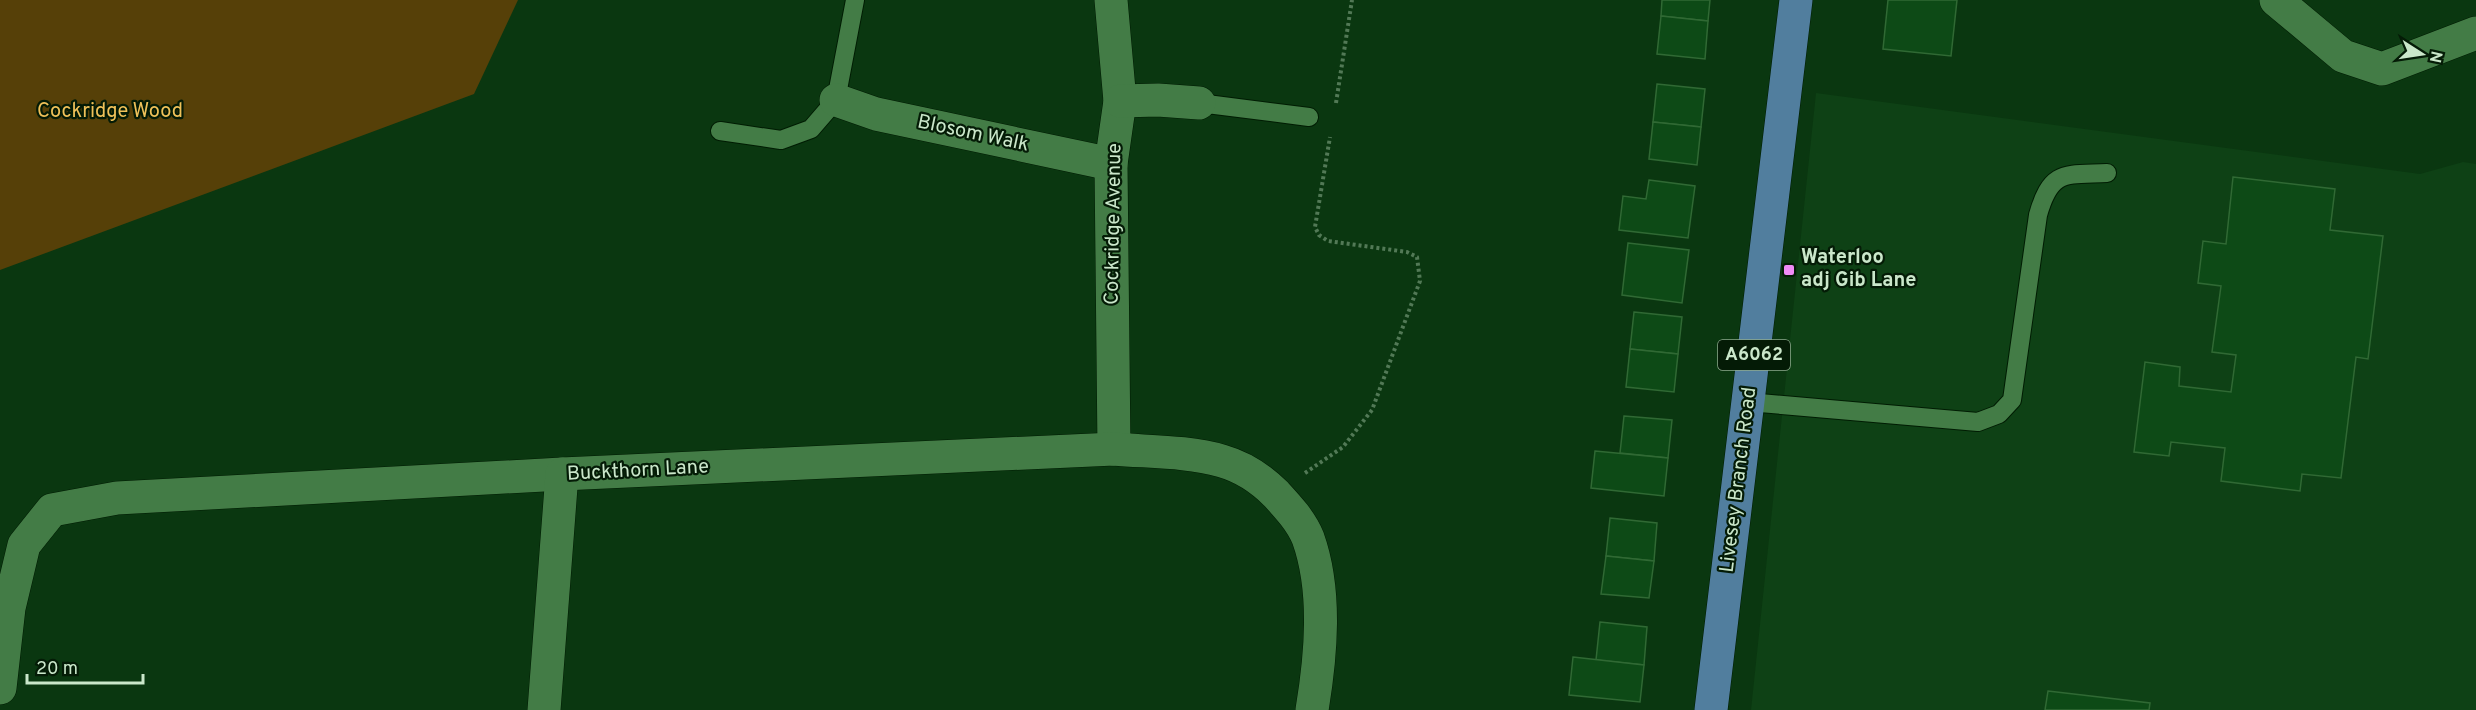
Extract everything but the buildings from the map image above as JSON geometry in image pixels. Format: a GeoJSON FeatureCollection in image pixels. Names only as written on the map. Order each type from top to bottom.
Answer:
{"type":"FeatureCollection","features":[{"type":"Feature","properties":{"kind":"main road","name":"Livesey Branch Road"},"geometry":{"type":"LineString","coordinates":[[1712,710],[1796,0]]}},
{"type":"Feature","properties":{"kind":"street","name":"Cockridge Avenue"},"geometry":{"type":"LineString","coordinates":[[1112,0],[1120,101],[1111,164],[1114,449]]}},
{"type":"Feature","properties":{"kind":"street"},"geometry":{"type":"LineString","coordinates":[[2276,0],[2343,56],[2382,69],[2476,33]]}},
{"type":"Feature","properties":{"kind":"street","name":"Blosom Walk"},"geometry":{"type":"LineString","coordinates":[[836,100],[876,114],[1111,164]]}},
{"type":"Feature","properties":{"kind":"street"},"geometry":{"type":"LineString","coordinates":[[1120,101],[1158,100],[1199,103]]}},
{"type":"Feature","properties":{"kind":"street","name":"Buckthorn Lane"},"geometry":{"type":"LineString","coordinates":[[0,688],[9,608],[24,545],[52,510],[117,498],[562,474],[1114,449],[1197,456],[1223,461],[1245,470],[1293,512],[1307,538],[1317,574],[1319,662],[1312,710]]}},
{"type":"Feature","properties":{"kind":"street"},"geometry":{"type":"LineString","coordinates":[[544,710],[562,474]]}},
{"type":"Feature","properties":{"kind":"lane"},"geometry":{"type":"LineString","coordinates":[[720,131],[781,140],[811,129],[836,100],[855,0]]}},
{"type":"Feature","properties":{"kind":"lane"},"geometry":{"type":"LineString","coordinates":[[1199,103],[1309,117]]}},
{"type":"Feature","properties":{"kind":"lane"},"geometry":{"type":"LineString","coordinates":[[1748,402],[1978,422],[1999,414],[2012,400],[2038,215],[2043,197],[2051,183],[2066,175],[2107,173]]}},
{"type":"Feature","properties":{"kind":"path"},"geometry":{"type":"LineString","coordinates":[[1334,114],[1352,0]]}},
{"type":"Feature","properties":{"kind":"path"},"geometry":{"type":"LineString","coordinates":[[1274,493],[1343,447],[1360,428],[1372,410],[1420,280],[1417,257],[1407,252],[1328,241],[1319,235],[1315,227],[1330,136]]}},
{"type":"Feature","properties":{"kind":"shaded area"},"geometry":{"type":"Polygon","coordinates":[[[1816,93],[2420,174],[2463,162],[2476,164],[2476,710],[1751,710],[1816,93]]]}},
{"type":"Feature","properties":{"kind":"green space","name":"Cockridge Wood"},"geometry":{"type":"Polygon","coordinates":[[[0,0],[518,0],[474,94],[0,270],[0,0]]]}},
{"type":"Feature","properties":{"kind":"place","name":"Waterloo adj Gib Lane"},"geometry":{"type":"Point","coordinates":[1789,270]}}]}
